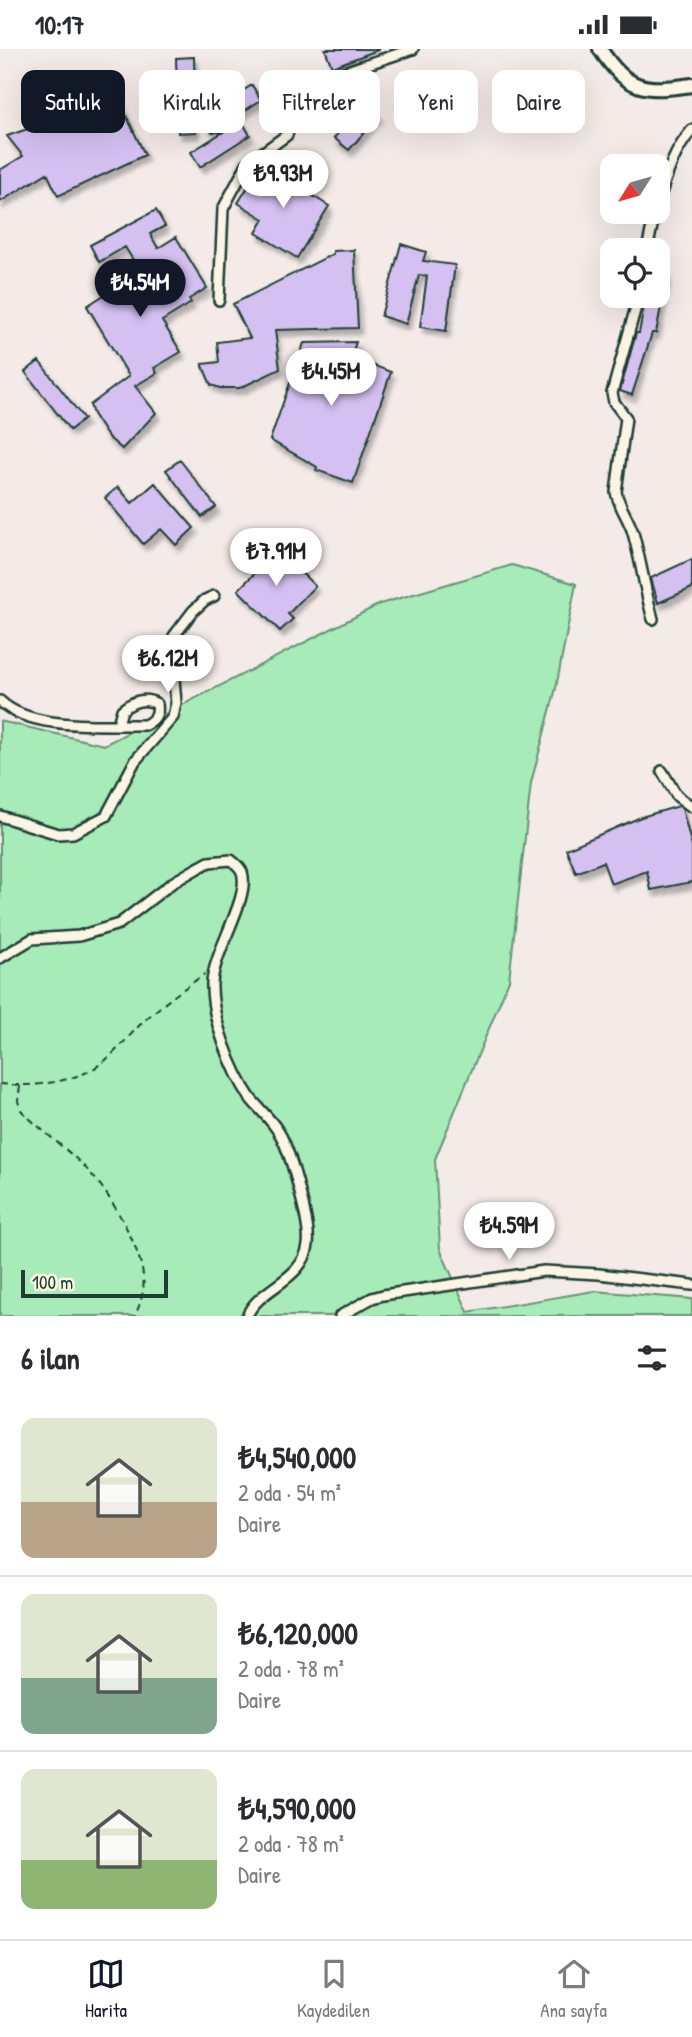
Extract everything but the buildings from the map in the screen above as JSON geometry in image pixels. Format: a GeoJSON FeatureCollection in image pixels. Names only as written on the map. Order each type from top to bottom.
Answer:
{"type":"FeatureCollection","features":[{"type":"Feature","properties":{"kind":"street"},"geometry":{"type":"LineString","coordinates":[[219,300],[223,209],[247,164],[287,135],[295,108],[323,79],[413,49]]}},
{"type":"Feature","properties":{"kind":"street"},"geometry":{"type":"LineString","coordinates":[[600,49],[615,71],[635,86],[672,88],[692,85]]}},
{"type":"Feature","properties":{"kind":"street"},"geometry":{"type":"LineString","coordinates":[[670,163],[692,130]]}},
{"type":"Feature","properties":{"kind":"street"},"geometry":{"type":"LineString","coordinates":[[636,308],[611,393],[626,418],[615,492],[632,530],[653,619]]}},
{"type":"Feature","properties":{"kind":"street"},"geometry":{"type":"LineString","coordinates":[[0,816],[58,834],[73,833],[106,816],[135,761],[169,723],[176,709],[177,693],[172,656],[174,636],[193,611],[214,596]]}},
{"type":"Feature","properties":{"kind":"street"},"geometry":{"type":"LineString","coordinates":[[0,701],[20,713],[45,721],[118,724]]}},
{"type":"Feature","properties":{"kind":"street"},"geometry":{"type":"LineString","coordinates":[[662,771],[677,796],[692,807]]}},
{"type":"Feature","properties":{"kind":"street"},"geometry":{"type":"LineString","coordinates":[[0,958],[33,939],[79,936],[120,924],[172,883],[209,862],[231,860],[242,872],[242,894],[214,967],[212,985],[225,1047],[250,1097],[281,1136],[303,1203],[308,1228],[308,1245],[298,1267],[285,1281],[250,1308],[247,1316]]}},
{"type":"Feature","properties":{"kind":"street"},"geometry":{"type":"LineString","coordinates":[[340,1316],[383,1294],[544,1271],[621,1276],[692,1285]]}},
{"type":"Feature","properties":{"kind":"path"},"geometry":{"type":"LineString","coordinates":[[0,1084],[20,1086],[55,1082],[86,1073],[104,1061],[181,989],[214,967]]}},
{"type":"Feature","properties":{"kind":"path"},"geometry":{"type":"LineString","coordinates":[[20,1086],[21,1110],[93,1176],[130,1235],[143,1273],[143,1299],[135,1316]]}},
{"type":"Feature","properties":{"kind":"green space"},"geometry":{"type":"Polygon","coordinates":[[[512,565],[576,584],[556,688],[531,783],[509,980],[435,1159],[440,1249],[468,1312],[594,1291],[692,1299],[692,1316],[0,1316],[0,721],[104,745],[380,604],[512,565]]]}}]}
